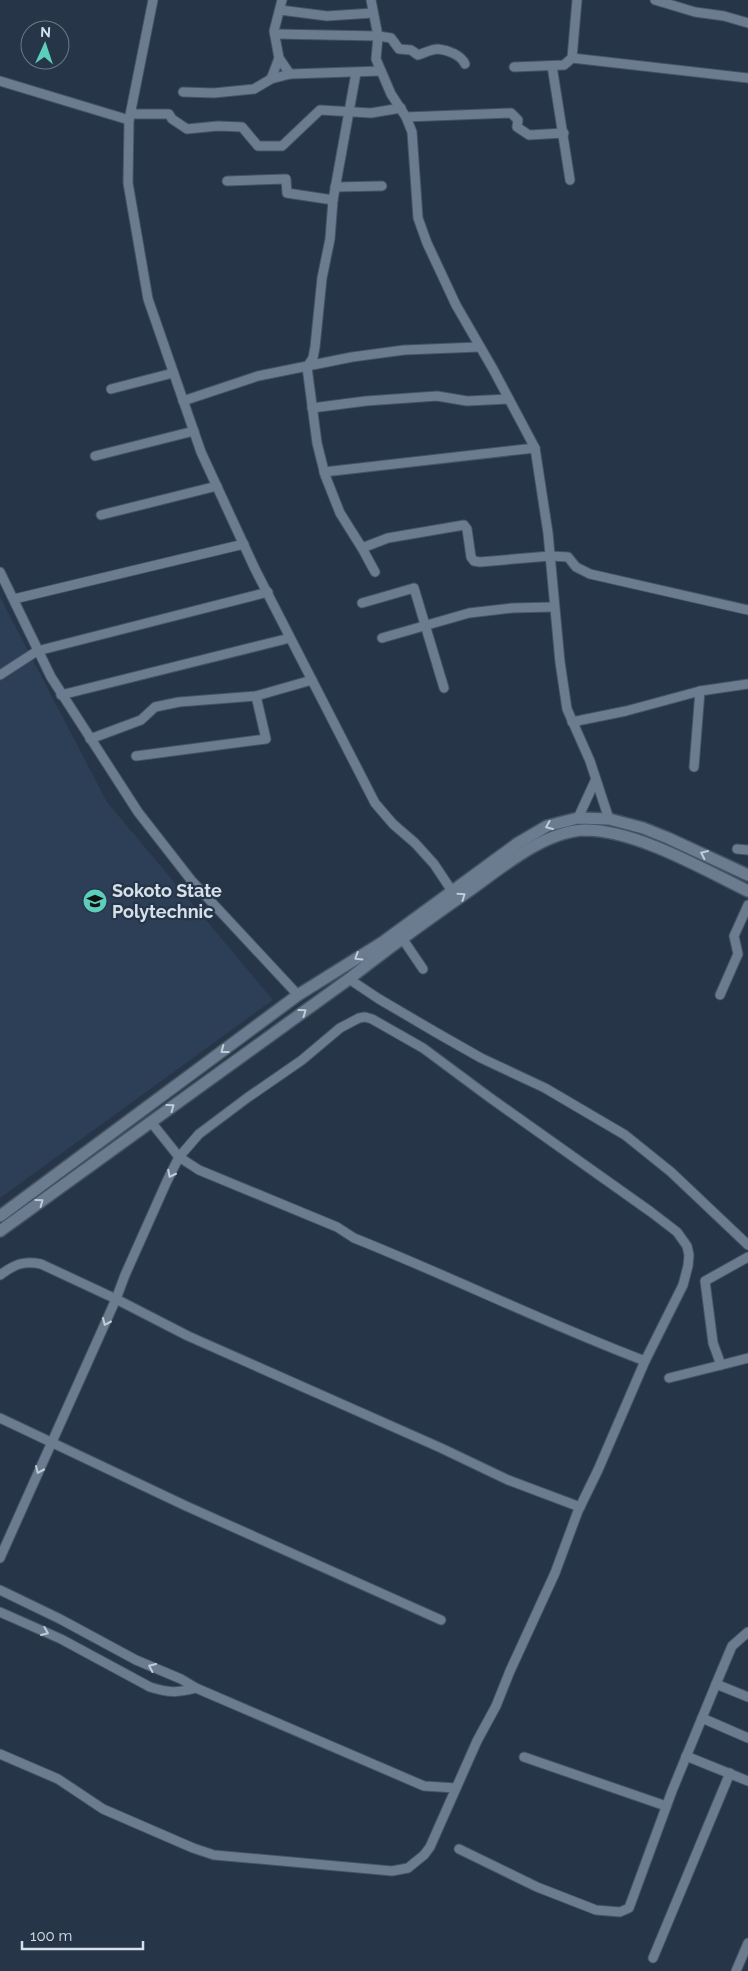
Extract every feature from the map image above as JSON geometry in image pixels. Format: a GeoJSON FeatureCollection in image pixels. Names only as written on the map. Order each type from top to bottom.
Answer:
{"type":"FeatureCollection","features":[{"type":"Feature","properties":{"kind":"street"},"geometry":{"type":"LineString","coordinates":[[153,0],[130,117],[128,183],[148,299],[183,402],[217,486],[290,638],[375,803],[393,824],[415,843],[434,864],[452,891]]}},
{"type":"Feature","properties":{"kind":"street"},"geometry":{"type":"LineString","coordinates":[[371,0],[378,36],[376,59],[391,94],[406,117],[412,132],[418,218],[427,243],[456,305],[535,448],[554,580],[554,607],[567,709],[590,761],[608,819]]}},
{"type":"Feature","properties":{"kind":"street"},"geometry":{"type":"LineString","coordinates":[[514,68],[565,65],[572,58],[576,0]]}},
{"type":"Feature","properties":{"kind":"street"},"geometry":{"type":"LineString","coordinates":[[655,0],[695,12],[724,16],[748,24]]}},
{"type":"Feature","properties":{"kind":"street"},"geometry":{"type":"LineString","coordinates":[[290,74],[279,58],[275,34],[281,5],[332,16],[373,13]]}},
{"type":"Feature","properties":{"kind":"street"},"geometry":{"type":"LineString","coordinates":[[275,34],[378,36],[391,38],[399,49],[412,50],[418,54],[436,49],[450,52],[463,59],[465,64]]}},
{"type":"Feature","properties":{"kind":"street"},"geometry":{"type":"LineString","coordinates":[[271,79],[279,58]]}},
{"type":"Feature","properties":{"kind":"street"},"geometry":{"type":"LineString","coordinates":[[572,58],[748,78]]}},
{"type":"Feature","properties":{"kind":"street"},"geometry":{"type":"LineString","coordinates":[[552,66],[556,83],[556,103],[564,133],[570,180]]}},
{"type":"Feature","properties":{"kind":"street"},"geometry":{"type":"LineString","coordinates":[[183,92],[214,93],[254,89],[271,79],[290,74],[381,71]]}},
{"type":"Feature","properties":{"kind":"street"},"geometry":{"type":"LineString","coordinates":[[356,73],[347,112],[332,200],[330,239],[322,278],[315,347],[313,358],[307,367],[317,443],[324,472],[340,513],[375,572]]}},
{"type":"Feature","properties":{"kind":"street"},"geometry":{"type":"LineString","coordinates":[[0,81],[130,117],[170,114],[172,119],[187,129],[218,126],[242,127],[258,146],[282,146],[320,110],[370,113],[401,108]]}},
{"type":"Feature","properties":{"kind":"street"},"geometry":{"type":"LineString","coordinates":[[406,117],[511,113],[518,120],[518,127],[529,135],[564,133]]}},
{"type":"Feature","properties":{"kind":"street"},"geometry":{"type":"LineString","coordinates":[[227,181],[286,179],[288,193],[332,200]]}},
{"type":"Feature","properties":{"kind":"street"},"geometry":{"type":"LineString","coordinates":[[335,186],[382,186]]}},
{"type":"Feature","properties":{"kind":"street"},"geometry":{"type":"LineString","coordinates":[[183,402],[258,376],[352,357],[404,350],[479,347]]}},
{"type":"Feature","properties":{"kind":"street"},"geometry":{"type":"LineString","coordinates":[[111,389],[173,373]]}},
{"type":"Feature","properties":{"kind":"street"},"geometry":{"type":"LineString","coordinates":[[312,408],[366,401],[437,396],[468,400],[509,399]]}},
{"type":"Feature","properties":{"kind":"street"},"geometry":{"type":"LineString","coordinates":[[96,456],[194,431]]}},
{"type":"Feature","properties":{"kind":"street"},"geometry":{"type":"LineString","coordinates":[[324,472],[535,448]]}},
{"type":"Feature","properties":{"kind":"street"},"geometry":{"type":"LineString","coordinates":[[101,515],[217,486]]}},
{"type":"Feature","properties":{"kind":"street"},"geometry":{"type":"LineString","coordinates":[[362,548],[388,538],[464,525],[467,529],[471,557],[474,561],[550,556],[568,557],[576,567],[590,574],[748,610]]}},
{"type":"Feature","properties":{"kind":"street"},"geometry":{"type":"LineString","coordinates":[[14,599],[244,544]]}},
{"type":"Feature","properties":{"kind":"street"},"geometry":{"type":"LineString","coordinates":[[0,572],[37,651],[61,695],[138,812],[191,880],[298,995]]}},
{"type":"Feature","properties":{"kind":"street"},"geometry":{"type":"LineString","coordinates":[[362,603],[414,588],[444,688]]}},
{"type":"Feature","properties":{"kind":"street"},"geometry":{"type":"LineString","coordinates":[[0,675],[37,651],[268,592]]}},
{"type":"Feature","properties":{"kind":"street"},"geometry":{"type":"LineString","coordinates":[[382,638],[469,613],[512,608],[554,607]]}},
{"type":"Feature","properties":{"kind":"street"},"geometry":{"type":"LineString","coordinates":[[61,695],[290,638]]}},
{"type":"Feature","properties":{"kind":"street"},"geometry":{"type":"LineString","coordinates":[[90,739],[141,720],[155,707],[179,702],[256,696],[312,680]]}},
{"type":"Feature","properties":{"kind":"street"},"geometry":{"type":"LineString","coordinates":[[572,722],[626,711],[700,691],[748,684]]}},
{"type":"Feature","properties":{"kind":"street"},"geometry":{"type":"LineString","coordinates":[[694,767],[700,691]]}},
{"type":"Feature","properties":{"kind":"street"},"geometry":{"type":"LineString","coordinates":[[136,756],[266,739],[256,696]]}},
{"type":"Feature","properties":{"kind":"street"},"geometry":{"type":"LineString","coordinates":[[578,818],[595,781]]}},
{"type":"Feature","properties":{"kind":"street"},"geometry":{"type":"LineString","coordinates":[[0,1216],[298,995],[383,942],[534,833],[561,821],[578,818],[608,819],[643,828],[748,874]]}},
{"type":"Feature","properties":{"kind":"street"},"geometry":{"type":"LineString","coordinates":[[0,1231],[349,979],[402,938],[521,854],[551,838],[572,832],[599,832],[632,840],[691,863],[748,891]]}},
{"type":"Feature","properties":{"kind":"street"},"geometry":{"type":"LineString","coordinates":[[738,849],[748,850]]}},
{"type":"Feature","properties":{"kind":"street"},"geometry":{"type":"LineString","coordinates":[[720,995],[738,954],[734,936],[748,905]]}},
{"type":"Feature","properties":{"kind":"street"},"geometry":{"type":"LineString","coordinates":[[402,938],[424,969]]}},
{"type":"Feature","properties":{"kind":"street"},"geometry":{"type":"LineString","coordinates":[[349,979],[437,1033],[482,1058],[545,1088],[625,1135],[671,1172],[748,1245]]}},
{"type":"Feature","properties":{"kind":"street"},"geometry":{"type":"LineString","coordinates":[[0,1558],[116,1299],[124,1275],[179,1157],[199,1134],[302,1060],[340,1028],[365,1017],[423,1048],[489,1097],[608,1180],[677,1232],[686,1246],[689,1255],[688,1266],[670,1314],[645,1361],[580,1507],[555,1573],[496,1706],[477,1741],[430,1847],[408,1868],[400,1870],[365,1869],[214,1855],[193,1848],[103,1809],[58,1779],[0,1754]]}},
{"type":"Feature","properties":{"kind":"street"},"geometry":{"type":"LineString","coordinates":[[151,1122],[179,1157],[199,1170],[337,1227],[354,1238],[479,1290],[579,1336],[645,1361]]}},
{"type":"Feature","properties":{"kind":"street"},"geometry":{"type":"LineString","coordinates":[[721,1364],[713,1343],[705,1281],[748,1257]]}},
{"type":"Feature","properties":{"kind":"street"},"geometry":{"type":"LineString","coordinates":[[0,1275],[19,1263],[35,1263],[116,1299],[188,1336],[441,1448],[508,1480],[580,1507]]}},
{"type":"Feature","properties":{"kind":"street"},"geometry":{"type":"LineString","coordinates":[[669,1378],[748,1358]]}},
{"type":"Feature","properties":{"kind":"street"},"geometry":{"type":"LineString","coordinates":[[0,1418],[52,1441],[168,1498],[441,1620]]}},
{"type":"Feature","properties":{"kind":"street"},"geometry":{"type":"LineString","coordinates":[[0,1590],[60,1619],[136,1660],[196,1688],[424,1786],[456,1788]]}},
{"type":"Feature","properties":{"kind":"street"},"geometry":{"type":"LineString","coordinates":[[0,1612],[61,1639],[150,1687],[177,1693],[196,1688]]}},
{"type":"Feature","properties":{"kind":"street"},"geometry":{"type":"LineString","coordinates":[[459,1849],[537,1886],[596,1910],[610,1912],[625,1911],[629,1908],[666,1806],[732,1646],[748,1632]]}},
{"type":"Feature","properties":{"kind":"street"},"geometry":{"type":"LineString","coordinates":[[716,1684],[748,1697]]}},
{"type":"Feature","properties":{"kind":"street"},"geometry":{"type":"LineString","coordinates":[[702,1718],[748,1738]]}},
{"type":"Feature","properties":{"kind":"street"},"geometry":{"type":"LineString","coordinates":[[686,1756],[748,1781]]}},
{"type":"Feature","properties":{"kind":"street"},"geometry":{"type":"LineString","coordinates":[[524,1757],[666,1806]]}},
{"type":"Feature","properties":{"kind":"street"},"geometry":{"type":"LineString","coordinates":[[653,1958],[730,1773]]}},
{"type":"Feature","properties":{"kind":"street"},"geometry":{"type":"LineString","coordinates":[[736,1971],[748,1943]]}},
{"type":"Feature","properties":{"kind":"shaded area","name":"Sokoto State Polytechnic"},"geometry":{"type":"Polygon","coordinates":[[[0,597],[107,802],[273,1000],[0,1198],[0,597]]]}},
{"type":"Feature","properties":{"kind":"place","name":"Sokoto State Polytechnic"},"geometry":{"type":"Point","coordinates":[95,901]}}]}
